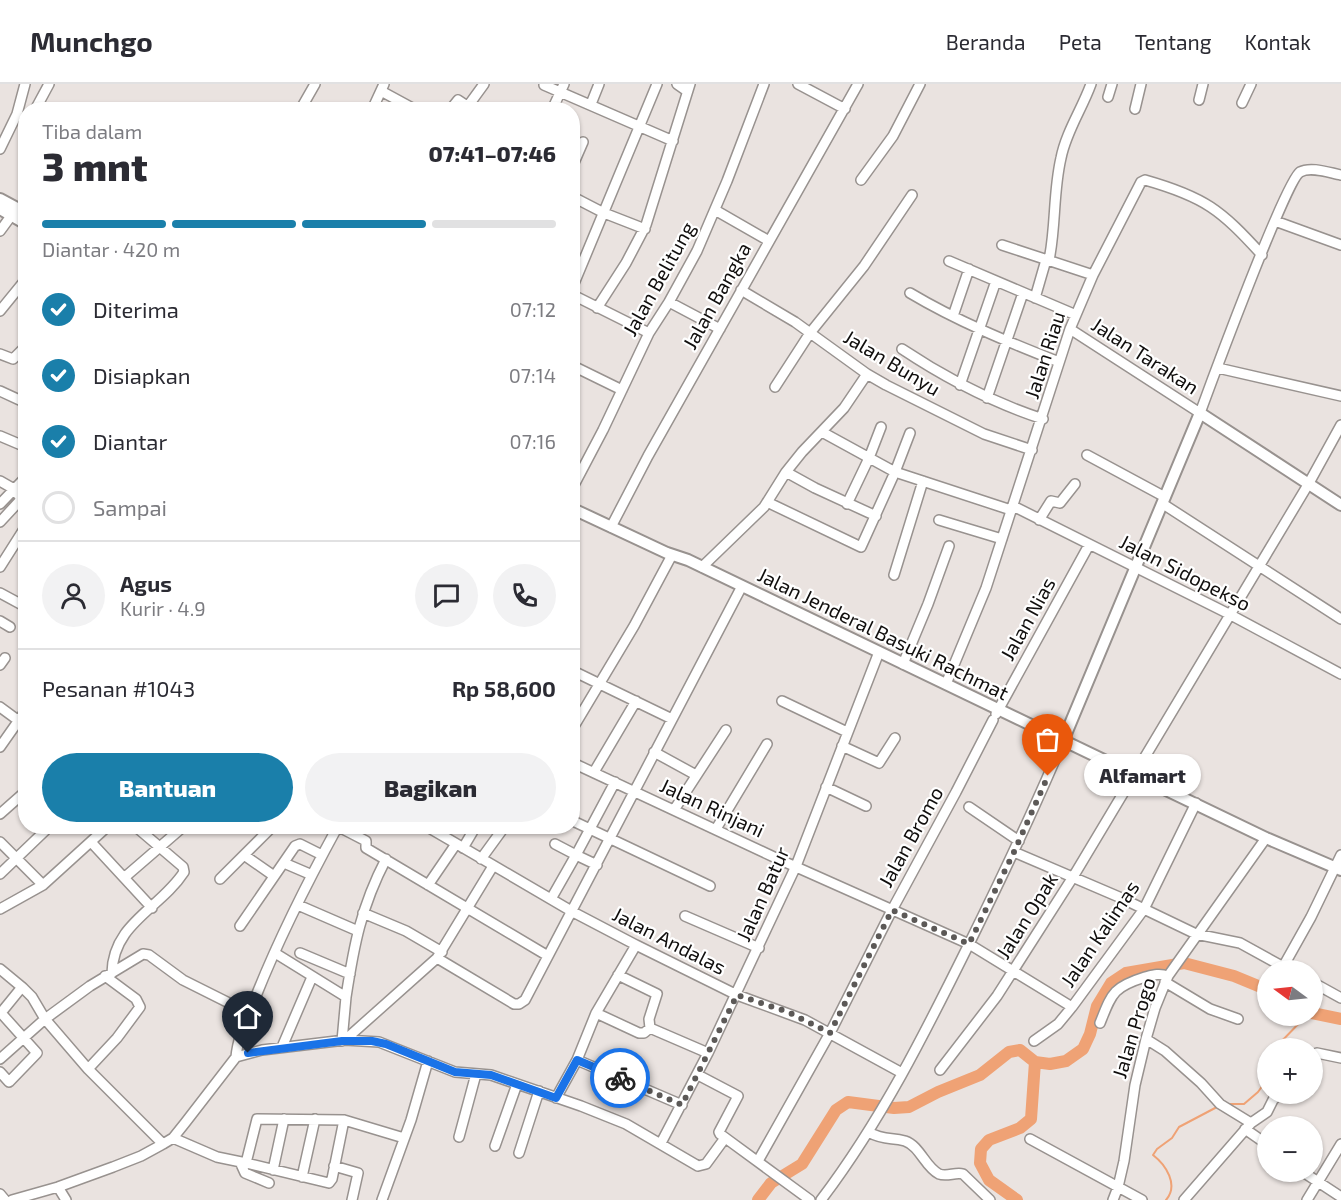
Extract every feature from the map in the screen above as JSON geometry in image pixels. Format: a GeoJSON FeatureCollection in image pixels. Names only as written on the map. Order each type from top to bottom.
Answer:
{"type":"FeatureCollection","features":[{"type":"Feature","properties":{"kind":"main road"},"geometry":{"type":"LineString","coordinates":[[0,199],[18,209]]}},
{"type":"Feature","properties":{"kind":"main road"},"geometry":{"type":"LineString","coordinates":[[0,209],[18,220]]}},
{"type":"Feature","properties":{"kind":"main road"},"geometry":{"type":"LineString","coordinates":[[1063,741],[1200,413],[1341,505]]}},
{"type":"Feature","properties":{"kind":"main road","name":"Jalan Jenderal Basuki Rachmat"},"geometry":{"type":"LineString","coordinates":[[580,505],[672,555],[688,560],[946,684],[995,716],[1063,741],[1266,838],[1338,869]]}},
{"type":"Feature","properties":{"kind":"main road","name":"Jalan Jenderal Basuki Rachmat"},"geometry":{"type":"LineString","coordinates":[[580,512],[678,552],[688,560]]}},
{"type":"Feature","properties":{"kind":"street"},"geometry":{"type":"LineString","coordinates":[[20,102],[25,84]]}},
{"type":"Feature","properties":{"kind":"street"},"geometry":{"type":"LineString","coordinates":[[39,102],[49,84]]}},
{"type":"Feature","properties":{"kind":"street"},"geometry":{"type":"LineString","coordinates":[[305,102],[315,84]]}},
{"type":"Feature","properties":{"kind":"street"},"geometry":{"type":"LineString","coordinates":[[474,102],[484,84]]}},
{"type":"Feature","properties":{"kind":"street"},"geometry":{"type":"LineString","coordinates":[[591,104],[599,84]]}},
{"type":"Feature","properties":{"kind":"street"},"geometry":{"type":"LineString","coordinates":[[580,270],[656,84]]}},
{"type":"Feature","properties":{"kind":"street"},"geometry":{"type":"LineString","coordinates":[[597,308],[645,229],[689,88],[677,84]]}},
{"type":"Feature","properties":{"kind":"street","name":"Jalan Belitung"},"geometry":{"type":"LineString","coordinates":[[580,473],[649,333],[687,271],[715,210],[764,84]]}},
{"type":"Feature","properties":{"kind":"street"},"geometry":{"type":"LineString","coordinates":[[798,84],[845,109]]}},
{"type":"Feature","properties":{"kind":"street","name":"Jalan Bangka"},"geometry":{"type":"LineString","coordinates":[[612,524],[858,84]]}},
{"type":"Feature","properties":{"kind":"street"},"geometry":{"type":"LineString","coordinates":[[861,180],[891,140],[920,84]]}},
{"type":"Feature","properties":{"kind":"street"},"geometry":{"type":"LineString","coordinates":[[1035,298],[1052,246],[1055,188],[1060,157],[1091,84]]}},
{"type":"Feature","properties":{"kind":"street"},"geometry":{"type":"LineString","coordinates":[[1108,97],[1112,84]]}},
{"type":"Feature","properties":{"kind":"street"},"geometry":{"type":"LineString","coordinates":[[1135,109],[1141,84]]}},
{"type":"Feature","properties":{"kind":"street"},"geometry":{"type":"LineString","coordinates":[[1199,100],[1203,84]]}},
{"type":"Feature","properties":{"kind":"street"},"geometry":{"type":"LineString","coordinates":[[1242,103],[1251,84]]}},
{"type":"Feature","properties":{"kind":"street"},"geometry":{"type":"LineString","coordinates":[[544,85],[562,88],[591,104],[673,141]]}},
{"type":"Feature","properties":{"kind":"street"},"geometry":{"type":"LineString","coordinates":[[376,102],[382,88],[404,102]]}},
{"type":"Feature","properties":{"kind":"street"},"geometry":{"type":"LineString","coordinates":[[556,102],[562,88]]}},
{"type":"Feature","properties":{"kind":"street"},"geometry":{"type":"LineString","coordinates":[[0,149],[4,132],[18,110]]}},
{"type":"Feature","properties":{"kind":"street"},"geometry":{"type":"LineString","coordinates":[[580,149],[583,142]]}},
{"type":"Feature","properties":{"kind":"street"},"geometry":{"type":"LineString","coordinates":[[1200,413],[1292,182],[1298,174],[1311,170],[1341,175]]}},
{"type":"Feature","properties":{"kind":"street","name":"Jalan Riau"},"geometry":{"type":"LineString","coordinates":[[946,684],[977,613],[1070,330],[1094,275],[1141,183],[1145,180],[1188,194],[1209,204],[1236,227],[1262,255]]}},
{"type":"Feature","properties":{"kind":"street"},"geometry":{"type":"LineString","coordinates":[[775,387],[810,333],[864,266],[912,195]]}},
{"type":"Feature","properties":{"kind":"street"},"geometry":{"type":"LineString","coordinates":[[580,201],[645,229]]}},
{"type":"Feature","properties":{"kind":"street"},"geometry":{"type":"LineString","coordinates":[[715,210],[769,241]]}},
{"type":"Feature","properties":{"kind":"street"},"geometry":{"type":"LineString","coordinates":[[0,231],[11,216]]}},
{"type":"Feature","properties":{"kind":"street"},"geometry":{"type":"LineString","coordinates":[[1275,221],[1341,245]]}},
{"type":"Feature","properties":{"kind":"street"},"geometry":{"type":"LineString","coordinates":[[1002,245],[1094,275]]}},
{"type":"Feature","properties":{"kind":"street"},"geometry":{"type":"LineString","coordinates":[[949,261],[1076,315]]}},
{"type":"Feature","properties":{"kind":"street"},"geometry":{"type":"LineString","coordinates":[[953,316],[969,269]]}},
{"type":"Feature","properties":{"kind":"street"},"geometry":{"type":"LineString","coordinates":[[960,385],[996,281]]}},
{"type":"Feature","properties":{"kind":"street"},"geometry":{"type":"LineString","coordinates":[[0,311],[18,289]]}},
{"type":"Feature","properties":{"kind":"street","name":"Jalan Bunyu"},"geometry":{"type":"LineString","coordinates":[[741,291],[810,333],[867,374],[984,434],[1032,450]]}},
{"type":"Feature","properties":{"kind":"street"},"geometry":{"type":"LineString","coordinates":[[910,293],[953,316],[1059,363]]}},
{"type":"Feature","properties":{"kind":"street"},"geometry":{"type":"LineString","coordinates":[[987,398],[1023,293]]}},
{"type":"Feature","properties":{"kind":"street"},"geometry":{"type":"LineString","coordinates":[[580,299],[649,333]]}},
{"type":"Feature","properties":{"kind":"street"},"geometry":{"type":"LineString","coordinates":[[669,302],[720,329]]}},
{"type":"Feature","properties":{"kind":"street","name":"Jalan Tarakan"},"geometry":{"type":"LineString","coordinates":[[1070,330],[1200,413]]}},
{"type":"Feature","properties":{"kind":"street"},"geometry":{"type":"LineString","coordinates":[[902,349],[960,385],[1042,419]]}},
{"type":"Feature","properties":{"kind":"street"},"geometry":{"type":"LineString","coordinates":[[0,354],[13,359],[18,354]]}},
{"type":"Feature","properties":{"kind":"street"},"geometry":{"type":"LineString","coordinates":[[1218,368],[1341,396]]}},
{"type":"Feature","properties":{"kind":"street"},"geometry":{"type":"LineString","coordinates":[[580,369],[622,390]]}},
{"type":"Feature","properties":{"kind":"street"},"geometry":{"type":"LineString","coordinates":[[702,567],[767,502],[786,471],[849,402],[867,374]]}},
{"type":"Feature","properties":{"kind":"street"},"geometry":{"type":"LineString","coordinates":[[0,391],[18,399]]}},
{"type":"Feature","properties":{"kind":"street","name":"Jalan Opak"},"geometry":{"type":"LineString","coordinates":[[940,1070],[991,1004],[1073,877],[1309,483],[1341,425]]}},
{"type":"Feature","properties":{"kind":"street"},"geometry":{"type":"LineString","coordinates":[[847,504],[881,427]]}},
{"type":"Feature","properties":{"kind":"street","name":"Jalan Sidopekso"},"geometry":{"type":"LineString","coordinates":[[822,432],[895,472],[1012,508],[1039,520],[1229,614],[1341,674]]}},
{"type":"Feature","properties":{"kind":"street"},"geometry":{"type":"LineString","coordinates":[[767,502],[861,547],[910,433]]}},
{"type":"Feature","properties":{"kind":"street"},"geometry":{"type":"LineString","coordinates":[[0,436],[18,444]]}},
{"type":"Feature","properties":{"kind":"street"},"geometry":{"type":"LineString","coordinates":[[1087,455],[1164,501],[1341,619]]}},
{"type":"Feature","properties":{"kind":"street"},"geometry":{"type":"LineString","coordinates":[[786,471],[847,504],[876,516]]}},
{"type":"Feature","properties":{"kind":"street"},"geometry":{"type":"LineString","coordinates":[[894,574],[923,481]]}},
{"type":"Feature","properties":{"kind":"street"},"geometry":{"type":"LineString","coordinates":[[0,482],[18,493]]}},
{"type":"Feature","properties":{"kind":"street"},"geometry":{"type":"LineString","coordinates":[[1039,520],[1051,501],[1059,503],[1075,484]]}},
{"type":"Feature","properties":{"kind":"street"},"geometry":{"type":"LineString","coordinates":[[18,485],[0,506],[18,510]]}},
{"type":"Feature","properties":{"kind":"street"},"geometry":{"type":"LineString","coordinates":[[0,522],[18,504]]}},
{"type":"Feature","properties":{"kind":"street"},"geometry":{"type":"LineString","coordinates":[[939,520],[1002,539]]}},
{"type":"Feature","properties":{"kind":"street"},"geometry":{"type":"LineString","coordinates":[[0,567],[18,539]]}},
{"type":"Feature","properties":{"kind":"street","name":"Jalan Nias"},"geometry":{"type":"LineString","coordinates":[[995,716],[1089,545]]}},
{"type":"Feature","properties":{"kind":"street"},"geometry":{"type":"LineString","coordinates":[[903,664],[922,621],[949,546]]}},
{"type":"Feature","properties":{"kind":"street"},"geometry":{"type":"LineString","coordinates":[[580,716],[634,626],[672,555]]}},
{"type":"Feature","properties":{"kind":"street"},"geometry":{"type":"LineString","coordinates":[[363,913],[406,931],[502,998],[519,1004],[530,993],[742,586]]}},
{"type":"Feature","properties":{"kind":"street"},"geometry":{"type":"LineString","coordinates":[[0,593],[18,603]]}},
{"type":"Feature","properties":{"kind":"street"},"geometry":{"type":"LineString","coordinates":[[0,621],[10,627]]}},
{"type":"Feature","properties":{"kind":"street","name":"Jalan Batur"},"geometry":{"type":"LineString","coordinates":[[661,1143],[698,1075],[737,995],[796,866],[879,652]]}},
{"type":"Feature","properties":{"kind":"street"},"geometry":{"type":"LineString","coordinates":[[580,674],[672,719]]}},
{"type":"Feature","properties":{"kind":"street"},"geometry":{"type":"LineString","coordinates":[[594,771],[636,701]]}},
{"type":"Feature","properties":{"kind":"street"},"geometry":{"type":"LineString","coordinates":[[782,701],[847,732]]}},
{"type":"Feature","properties":{"kind":"street"},"geometry":{"type":"LineString","coordinates":[[0,707],[18,720]]}},
{"type":"Feature","properties":{"kind":"street","name":"Jalan Bromo"},"geometry":{"type":"LineString","coordinates":[[758,1161],[830,1033],[995,716]]}},
{"type":"Feature","properties":{"kind":"street"},"geometry":{"type":"LineString","coordinates":[[0,747],[18,722]]}},
{"type":"Feature","properties":{"kind":"street"},"geometry":{"type":"LineString","coordinates":[[674,810],[726,730]]}},
{"type":"Feature","properties":{"kind":"street"},"geometry":{"type":"LineString","coordinates":[[842,746],[879,763],[895,738]]}},
{"type":"Feature","properties":{"kind":"street"},"geometry":{"type":"LineString","coordinates":[[821,1200],[871,1128],[902,1073],[1019,842],[1063,741]]}},
{"type":"Feature","properties":{"kind":"street"},"geometry":{"type":"LineString","coordinates":[[716,830],[767,744]]}},
{"type":"Feature","properties":{"kind":"street"},"geometry":{"type":"LineString","coordinates":[[654,752],[696,775]]}},
{"type":"Feature","properties":{"kind":"street","name":"Jalan Rinjani"},"geometry":{"type":"LineString","coordinates":[[580,765],[716,830],[969,944]]}},
{"type":"Feature","properties":{"kind":"street"},"geometry":{"type":"LineString","coordinates":[[551,898],[615,782]]}},
{"type":"Feature","properties":{"kind":"street"},"geometry":{"type":"LineString","coordinates":[[826,787],[866,806]]}},
{"type":"Feature","properties":{"kind":"street"},"geometry":{"type":"LineString","coordinates":[[0,814],[18,798]]}},
{"type":"Feature","properties":{"kind":"street","name":"Jalan Kalimas"},"geometry":{"type":"LineString","coordinates":[[969,944],[1072,1007],[1144,909],[1196,803]]}},
{"type":"Feature","properties":{"kind":"street"},"geometry":{"type":"LineString","coordinates":[[969,807],[1019,842]]}},
{"type":"Feature","properties":{"kind":"street"},"geometry":{"type":"LineString","coordinates":[[580,824],[710,886]]}},
{"type":"Feature","properties":{"kind":"street"},"geometry":{"type":"LineString","coordinates":[[0,874],[42,834]]}},
{"type":"Feature","properties":{"kind":"street"},"geometry":{"type":"LineString","coordinates":[[0,909],[43,885],[100,834]]}},
{"type":"Feature","properties":{"kind":"street"},"geometry":{"type":"LineString","coordinates":[[108,975],[121,938],[136,920],[152,908],[182,876],[184,870],[144,834]]}},
{"type":"Feature","properties":{"kind":"street"},"geometry":{"type":"LineString","coordinates":[[125,877],[174,834]]}},
{"type":"Feature","properties":{"kind":"street"},"geometry":{"type":"LineString","coordinates":[[220,879],[265,834]]}},
{"type":"Feature","properties":{"kind":"street"},"geometry":{"type":"LineString","coordinates":[[12,1200],[43,1196],[58,1187],[141,1156],[173,1138],[236,1057],[241,1031],[275,953],[333,834]]}},
{"type":"Feature","properties":{"kind":"street"},"geometry":{"type":"LineString","coordinates":[[352,834],[366,841],[366,848],[548,956]]}},
{"type":"Feature","properties":{"kind":"street","name":"Jalan Andalas"},"geometry":{"type":"LineString","coordinates":[[439,834],[573,912],[636,945],[737,995],[788,1012],[902,1073]]}},
{"type":"Feature","properties":{"kind":"street"},"geometry":{"type":"LineString","coordinates":[[428,885],[469,834]]}},
{"type":"Feature","properties":{"kind":"street"},"geometry":{"type":"LineString","coordinates":[[481,858],[499,834]]}},
{"type":"Feature","properties":{"kind":"street","name":"Jalan Progo"},"geometry":{"type":"LineString","coordinates":[[1113,1200],[1118,1187],[1135,1085],[1146,1039],[1168,976],[1266,838]]}},
{"type":"Feature","properties":{"kind":"street"},"geometry":{"type":"LineString","coordinates":[[0,842],[43,885]]}},
{"type":"Feature","properties":{"kind":"street"},"geometry":{"type":"LineString","coordinates":[[91,842],[152,908]]}},
{"type":"Feature","properties":{"kind":"street"},"geometry":{"type":"LineString","coordinates":[[240,926],[295,846],[300,844],[322,855]]}},
{"type":"Feature","properties":{"kind":"street"},"geometry":{"type":"LineString","coordinates":[[555,844],[597,865]]}},
{"type":"Feature","properties":{"kind":"street"},"geometry":{"type":"LineString","coordinates":[[1014,852],[1196,934],[1240,943],[1270,960]]}},
{"type":"Feature","properties":{"kind":"street"},"geometry":{"type":"LineString","coordinates":[[244,855],[274,876]]}},
{"type":"Feature","properties":{"kind":"street"},"geometry":{"type":"LineString","coordinates":[[1290,960],[1338,869],[1341,855]]}},
{"type":"Feature","properties":{"kind":"street"},"geometry":{"type":"LineString","coordinates":[[344,1040],[346,997],[358,931],[371,888],[386,859]]}},
{"type":"Feature","properties":{"kind":"street"},"geometry":{"type":"LineString","coordinates":[[284,863],[312,875]]}},
{"type":"Feature","properties":{"kind":"street"},"geometry":{"type":"LineString","coordinates":[[344,1040],[440,955],[493,866]]}},
{"type":"Feature","properties":{"kind":"street"},"geometry":{"type":"LineString","coordinates":[[298,905],[358,931]]}},
{"type":"Feature","properties":{"kind":"street"},"geometry":{"type":"LineString","coordinates":[[686,916],[759,948]]}},
{"type":"Feature","properties":{"kind":"street"},"geometry":{"type":"LineString","coordinates":[[556,1098],[577,1060],[596,1013],[636,945]]}},
{"type":"Feature","properties":{"kind":"street"},"geometry":{"type":"LineString","coordinates":[[275,953],[346,997]]}},
{"type":"Feature","properties":{"kind":"street"},"geometry":{"type":"LineString","coordinates":[[300,953],[350,974]]}},
{"type":"Feature","properties":{"kind":"street"},"geometry":{"type":"LineString","coordinates":[[0,1059],[45,1019],[108,975],[145,954],[183,980],[249,1013]]}},
{"type":"Feature","properties":{"kind":"street"},"geometry":{"type":"LineString","coordinates":[[0,969],[32,997],[45,1019],[88,1069],[163,1144]]}},
{"type":"Feature","properties":{"kind":"street"},"geometry":{"type":"LineString","coordinates":[[1100,1023],[1117,989],[1155,974],[1168,976],[1210,1009],[1238,1019]]}},
{"type":"Feature","properties":{"kind":"street"},"geometry":{"type":"LineString","coordinates":[[88,1069],[117,1038],[140,1007],[136,999],[108,975]]}},
{"type":"Feature","properties":{"kind":"street"},"geometry":{"type":"LineString","coordinates":[[618,975],[657,994],[649,1019],[650,1028]]}},
{"type":"Feature","properties":{"kind":"street"},"geometry":{"type":"LineString","coordinates":[[282,1047],[312,977]]}},
{"type":"Feature","properties":{"kind":"street"},"geometry":{"type":"LineString","coordinates":[[0,1072],[9,1082],[37,1053],[1,1014],[22,987]]}},
{"type":"Feature","properties":{"kind":"street"},"geometry":{"type":"LineString","coordinates":[[1323,988],[1341,998]]}},
{"type":"Feature","properties":{"kind":"street"},"geometry":{"type":"LineString","coordinates":[[1034,1041],[1058,1024],[1072,1007]]}},
{"type":"Feature","properties":{"kind":"street"},"geometry":{"type":"LineString","coordinates":[[596,1013],[640,1033],[650,1028]]}},
{"type":"Feature","properties":{"kind":"street"},"geometry":{"type":"LineString","coordinates":[[650,1028],[708,1053]]}},
{"type":"Feature","properties":{"kind":"street"},"geometry":{"type":"LineString","coordinates":[[1146,1039],[1165,1051],[1201,1083],[1220,1104],[1257,1135]]}},
{"type":"Feature","properties":{"kind":"street"},"geometry":{"type":"LineString","coordinates":[[236,1057],[282,1047],[344,1040],[372,1041],[386,1044],[455,1072],[491,1075],[626,1124],[700,1166],[706,1164],[725,1138]]}},
{"type":"Feature","properties":{"kind":"street"},"geometry":{"type":"LineString","coordinates":[[1323,1054],[1341,1058]]}},
{"type":"Feature","properties":{"kind":"street"},"geometry":{"type":"LineString","coordinates":[[577,1060],[682,1105]]}},
{"type":"Feature","properties":{"kind":"street"},"geometry":{"type":"LineString","coordinates":[[382,1200],[428,1061]]}},
{"type":"Feature","properties":{"kind":"street"},"geometry":{"type":"LineString","coordinates":[[459,1137],[476,1074]]}},
{"type":"Feature","properties":{"kind":"street"},"geometry":{"type":"LineString","coordinates":[[698,1075],[737,1095],[738,1098],[719,1132],[810,1200]]}},
{"type":"Feature","properties":{"kind":"street"},"geometry":{"type":"LineString","coordinates":[[495,1146],[517,1084]]}},
{"type":"Feature","properties":{"kind":"street"},"geometry":{"type":"LineString","coordinates":[[519,1153],[539,1091]]}},
{"type":"Feature","properties":{"kind":"street"},"geometry":{"type":"LineString","coordinates":[[1184,1200],[1248,1126],[1267,1112],[1271,1104]]}},
{"type":"Feature","properties":{"kind":"street"},"geometry":{"type":"LineString","coordinates":[[273,1170],[284,1119]]}},
{"type":"Feature","properties":{"kind":"street"},"geometry":{"type":"LineString","coordinates":[[302,1177],[315,1119]]}},
{"type":"Feature","properties":{"kind":"street"},"geometry":{"type":"LineString","coordinates":[[268,1183],[245,1173],[243,1163],[256,1120],[344,1120],[404,1138]]}},
{"type":"Feature","properties":{"kind":"street"},"geometry":{"type":"LineString","coordinates":[[173,1138],[217,1157],[329,1183],[344,1120]]}},
{"type":"Feature","properties":{"kind":"street"},"geometry":{"type":"LineString","coordinates":[[871,1128],[881,1138],[908,1142],[939,1174],[963,1174],[987,1199]]}},
{"type":"Feature","properties":{"kind":"street"},"geometry":{"type":"LineString","coordinates":[[1030,1139],[1142,1200]]}},
{"type":"Feature","properties":{"kind":"street"},"geometry":{"type":"LineString","coordinates":[[1323,1174],[1341,1144]]}},
{"type":"Feature","properties":{"kind":"street"},"geometry":{"type":"LineString","coordinates":[[334,1166],[358,1173],[352,1200]]}},
{"type":"Feature","properties":{"kind":"street"},"geometry":{"type":"LineString","coordinates":[[1307,1200],[1318,1182],[1341,1197]]}},
{"type":"Feature","properties":{"kind":"street"},"geometry":{"type":"LineString","coordinates":[[58,1187],[66,1200]]}},
{"type":"Feature","properties":{"kind":"street"},"geometry":{"type":"LineString","coordinates":[[0,1194],[5,1200]]}},
{"type":"Feature","properties":{"kind":"waterway"},"geometry":{"type":"LineString","coordinates":[[758,1200],[771,1183],[802,1164],[836,1110],[848,1102],[894,1108],[909,1107],[980,1075],[1009,1052],[1020,1050],[1035,1062],[1050,1064],[1066,1061],[1083,1049],[1090,1034],[1097,1006],[1111,983],[1126,973],[1184,963],[1234,976],[1257,985]]}},
{"type":"Feature","properties":{"kind":"waterway"},"geometry":{"type":"LineString","coordinates":[[1323,1015],[1341,1019]]}},
{"type":"Feature","properties":{"kind":"waterway"},"geometry":{"type":"LineString","coordinates":[[1285,1038],[1296,1026]]}},
{"type":"Feature","properties":{"kind":"waterway"},"geometry":{"type":"LineString","coordinates":[[1017,1200],[989,1180],[980,1163],[981,1149],[989,1140],[1020,1128],[1031,1119],[1035,1062]]}},
{"type":"Feature","properties":{"kind":"waterway"},"geometry":{"type":"LineString","coordinates":[[1225,1104],[1244,1104],[1257,1093]]}},
{"type":"Feature","properties":{"kind":"waterway"},"geometry":{"type":"LineString","coordinates":[[1166,1200],[1170,1194],[1171,1182],[1166,1170],[1153,1155],[1157,1149],[1172,1138],[1179,1127],[1217,1107]]}},
{"type":"Feature","properties":{"kind":"way so far"},"geometry":{"type":"LineString","coordinates":[[620,1078],[682,1105],[737,995],[788,1012],[830,1033],[892,910],[969,944],[1048,776]]}},
{"type":"Feature","properties":{"kind":"place","name":"Alfamart"},"geometry":{"type":"Point","coordinates":[1048,776]}},
{"type":"Feature","properties":{"kind":"route"},"geometry":{"type":"LineString","coordinates":[[248,1053],[342,1041],[372,1041],[405,1051],[455,1072],[469,1075],[491,1075],[556,1098],[577,1060],[620,1078]]}}]}
